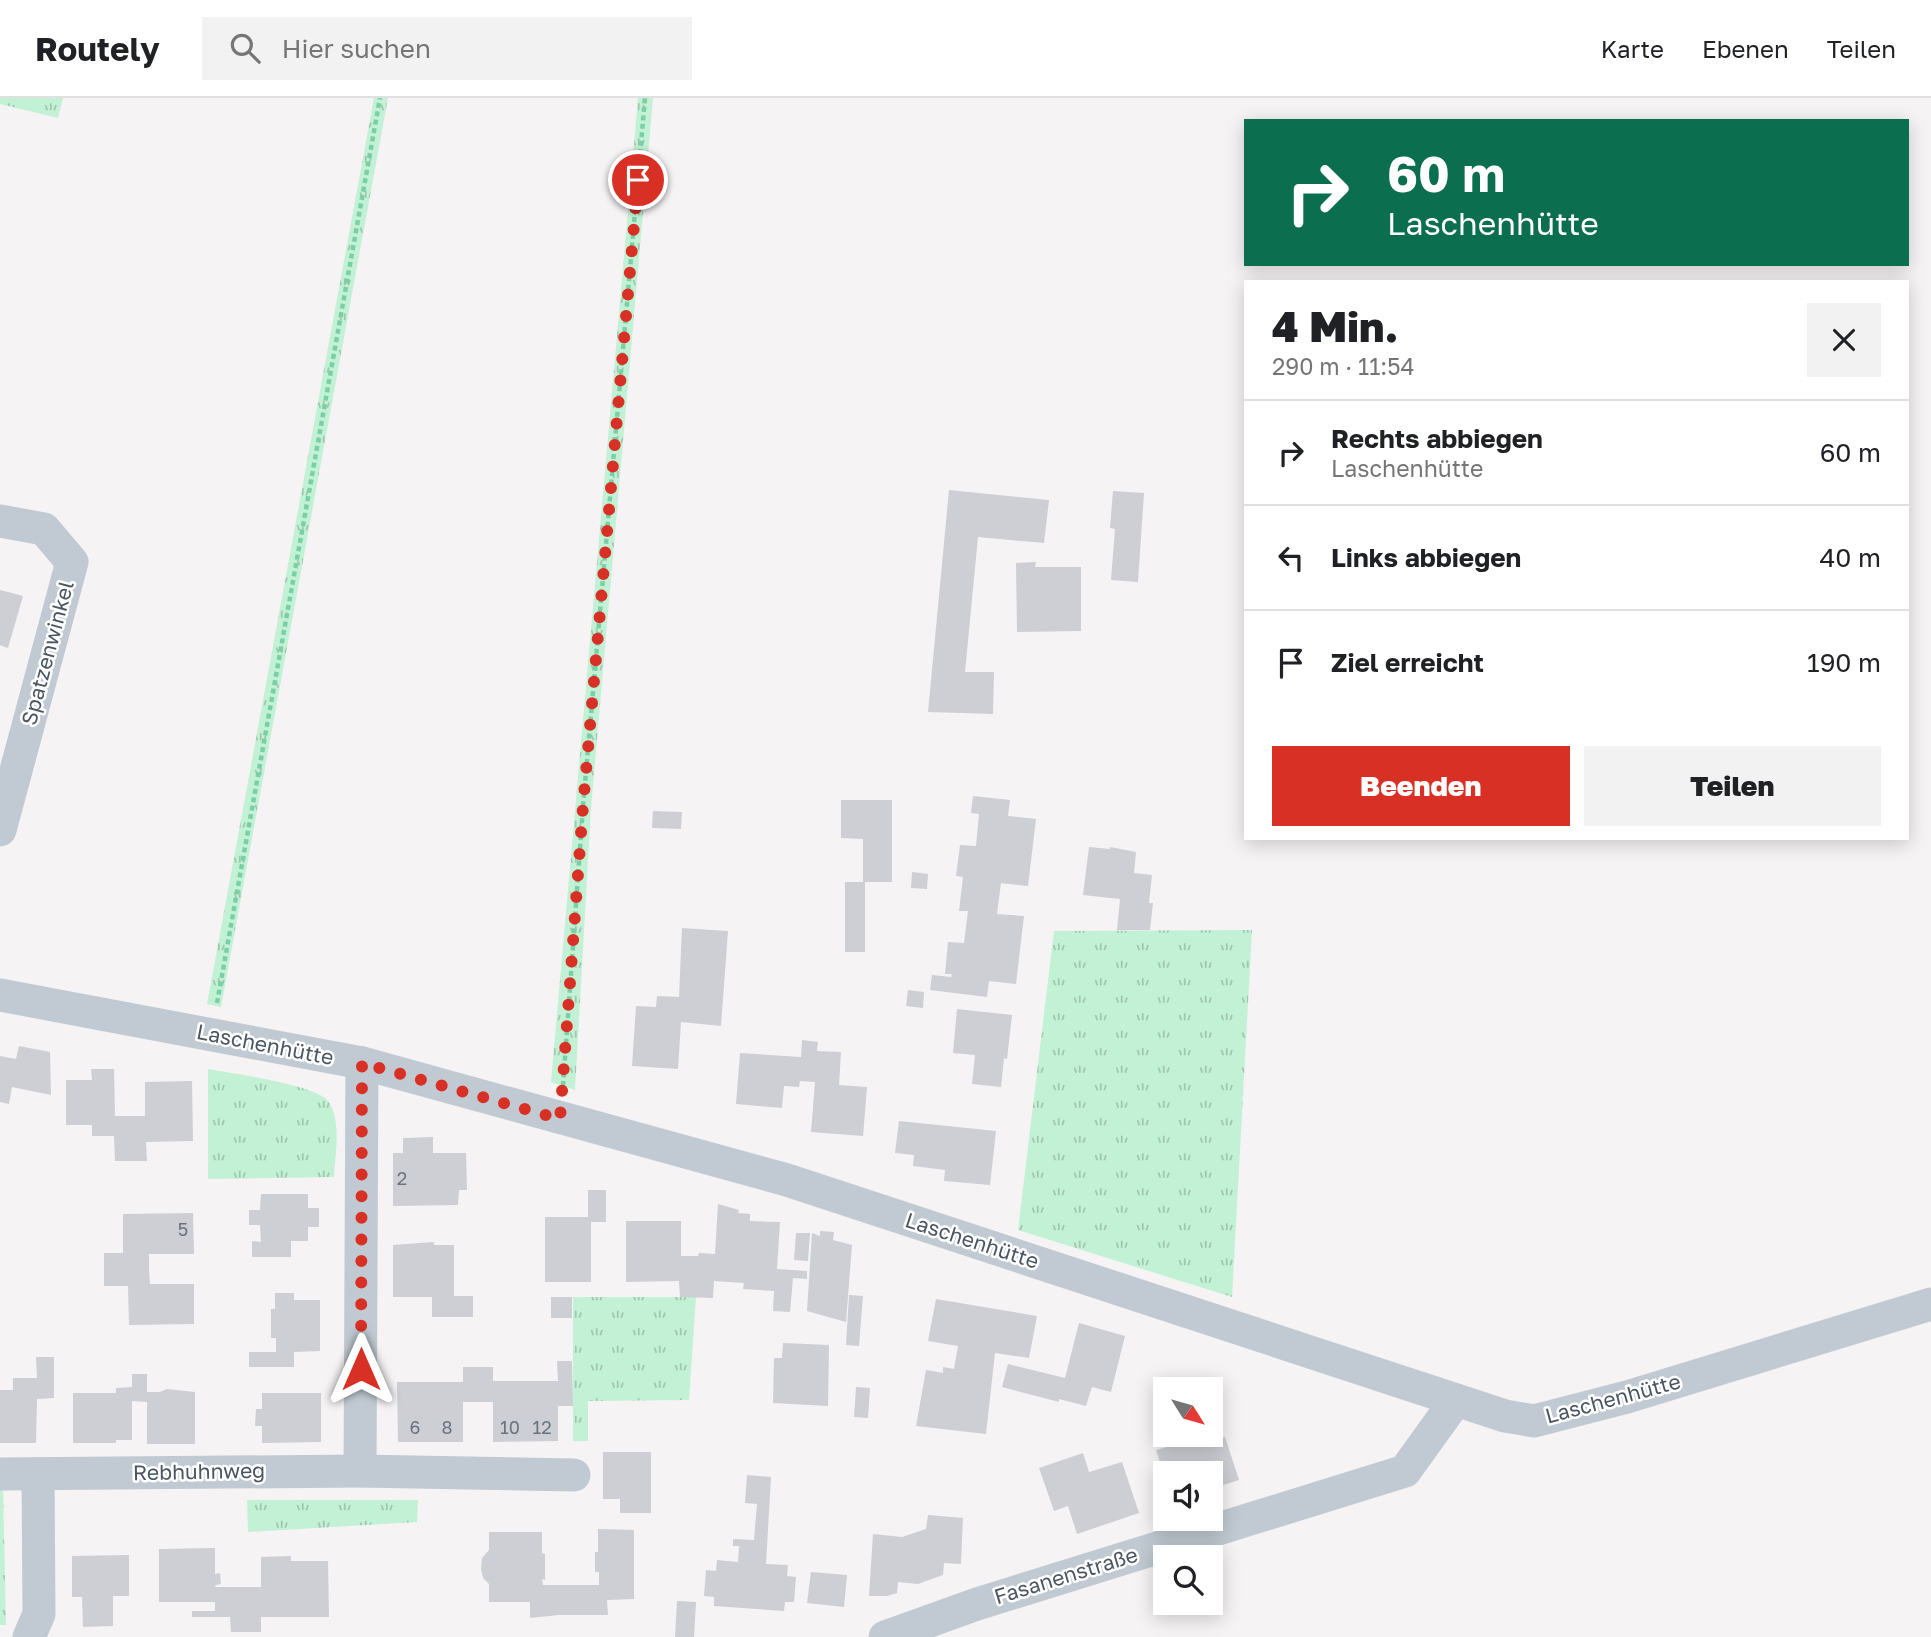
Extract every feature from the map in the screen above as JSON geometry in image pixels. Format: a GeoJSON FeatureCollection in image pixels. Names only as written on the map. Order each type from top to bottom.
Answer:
{"type":"FeatureCollection","features":[{"type":"Feature","properties":{"kind":"street","name":"Spatzenwinkel"},"geometry":{"type":"LineString","coordinates":[[0,521],[44,529],[72,562],[0,830]]}},
{"type":"Feature","properties":{"kind":"street","name":"Laschenhütte"},"geometry":{"type":"LineString","coordinates":[[0,995],[362,1063],[787,1181],[1505,1416],[1534,1421],[1627,1397],[1931,1304]]}},
{"type":"Feature","properties":{"kind":"street"},"geometry":{"type":"LineString","coordinates":[[360,1471],[362,1063]]}},
{"type":"Feature","properties":{"kind":"street","name":"Fasanenstraße"},"geometry":{"type":"LineString","coordinates":[[885,1637],[977,1604],[1405,1471],[1457,1399]]}},
{"type":"Feature","properties":{"kind":"street","name":"Rebhuhnweg"},"geometry":{"type":"LineString","coordinates":[[0,1474],[360,1471],[574,1475]]}},
{"type":"Feature","properties":{"kind":"street"},"geometry":{"type":"LineString","coordinates":[[20,1636],[39,1614],[38,1474]]}},
{"type":"Feature","properties":{"kind":"path"},"geometry":{"type":"LineString","coordinates":[[211,1035],[380,98]]}},
{"type":"Feature","properties":{"kind":"path"},"geometry":{"type":"LineString","coordinates":[[560,1119],[583,806],[645,98]]}},
{"type":"Feature","properties":{"kind":"green space"},"geometry":{"type":"Polygon","coordinates":[[[0,98],[63,98],[58,118],[0,104],[0,98]]]}},
{"type":"Feature","properties":{"kind":"green space"},"geometry":{"type":"Polygon","coordinates":[[[374,98],[388,98],[221,1007],[207,1004],[374,98]]]}},
{"type":"Feature","properties":{"kind":"green space"},"geometry":{"type":"Polygon","coordinates":[[[638,98],[653,98],[591,808],[575,1090],[551,1082],[638,98]]]}},
{"type":"Feature","properties":{"kind":"green space"},"geometry":{"type":"Polygon","coordinates":[[[1252,930],[1232,1297],[1018,1230],[1054,931],[1252,930]]]}},
{"type":"Feature","properties":{"kind":"green space"},"geometry":{"type":"Polygon","coordinates":[[[208,1069],[291,1085],[321,1095],[328,1101],[336,1128],[334,1177],[208,1179],[208,1069]]]}},
{"type":"Feature","properties":{"kind":"green space"},"geometry":{"type":"Polygon","coordinates":[[[573,1297],[696,1297],[689,1400],[588,1401],[588,1441],[573,1441],[573,1297]]]}},
{"type":"Feature","properties":{"kind":"green space"},"geometry":{"type":"Polygon","coordinates":[[[0,1486],[3,1486],[6,1625],[0,1625],[0,1486]]]}},
{"type":"Feature","properties":{"kind":"green space"},"geometry":{"type":"Polygon","coordinates":[[[247,1500],[418,1500],[417,1522],[248,1532],[247,1500]]]}},
{"type":"Feature","properties":{"kind":"building"},"geometry":{"type":"Polygon","coordinates":[[[949,490],[1049,500],[1044,543],[978,537],[965,672],[994,672],[993,714],[928,712],[949,490]]]}},
{"type":"Feature","properties":{"kind":"building"},"geometry":{"type":"Polygon","coordinates":[[[1113,491],[1144,493],[1138,582],[1111,580],[1115,529],[1110,528],[1113,491]]]}},
{"type":"Feature","properties":{"kind":"building"},"geometry":{"type":"Polygon","coordinates":[[[1036,562],[1035,567],[1081,567],[1081,631],[1017,632],[1016,563],[1036,562]]]}},
{"type":"Feature","properties":{"kind":"building"},"geometry":{"type":"Polygon","coordinates":[[[0,590],[23,596],[8,648],[0,645],[0,590]]]}},
{"type":"Feature","properties":{"kind":"building"},"geometry":{"type":"Polygon","coordinates":[[[973,796],[1010,800],[1008,816],[1036,819],[1028,886],[1001,883],[997,914],[1024,916],[1016,984],[989,981],[987,997],[930,990],[932,975],[951,977],[952,974],[945,974],[948,942],[964,943],[968,911],[959,911],[963,877],[956,876],[960,845],[976,846],[979,814],[971,813],[973,796]]]}},
{"type":"Feature","properties":{"kind":"building"},"geometry":{"type":"Polygon","coordinates":[[[841,800],[892,800],[892,882],[865,882],[865,952],[845,952],[845,882],[863,882],[863,839],[841,838],[841,800]]]}},
{"type":"Feature","properties":{"kind":"building"},"geometry":{"type":"Polygon","coordinates":[[[653,811],[682,812],[681,829],[652,828],[653,811]]]}},
{"type":"Feature","properties":{"kind":"building"},"geometry":{"type":"Polygon","coordinates":[[[1089,847],[1110,847],[1136,852],[1134,873],[1152,875],[1150,930],[1117,930],[1120,899],[1083,895],[1089,847]]]}},
{"type":"Feature","properties":{"kind":"building"},"geometry":{"type":"Polygon","coordinates":[[[912,872],[928,874],[927,889],[911,888],[912,872]]]}},
{"type":"Feature","properties":{"kind":"building"},"geometry":{"type":"Polygon","coordinates":[[[682,928],[728,931],[721,1026],[681,1022],[678,1069],[632,1066],[636,1006],[656,1007],[657,996],[679,997],[682,928]]]}},
{"type":"Feature","properties":{"kind":"building"},"geometry":{"type":"Polygon","coordinates":[[[908,990],[924,992],[923,1008],[906,1006],[908,990]]]}},
{"type":"Feature","properties":{"kind":"building"},"geometry":{"type":"Polygon","coordinates":[[[957,1009],[1012,1015],[1001,1087],[972,1084],[975,1055],[953,1053],[957,1009]]]}},
{"type":"Feature","properties":{"kind":"building"},"geometry":{"type":"Polygon","coordinates":[[[802,1040],[818,1042],[817,1051],[841,1052],[839,1085],[867,1087],[863,1136],[811,1132],[815,1082],[800,1081],[799,1087],[784,1086],[782,1108],[736,1104],[740,1053],[801,1057],[802,1040]]]}},
{"type":"Feature","properties":{"kind":"building"},"geometry":{"type":"Polygon","coordinates":[[[19,1046],[50,1052],[51,1095],[12,1087],[9,1104],[0,1102],[0,1056],[16,1059],[19,1046]]]}},
{"type":"Feature","properties":{"kind":"building"},"geometry":{"type":"Polygon","coordinates":[[[91,1069],[114,1069],[115,1116],[145,1116],[145,1082],[192,1081],[193,1141],[146,1142],[147,1161],[115,1161],[114,1136],[92,1136],[92,1125],[66,1125],[66,1080],[92,1080],[91,1069]]]}},
{"type":"Feature","properties":{"kind":"building"},"geometry":{"type":"Polygon","coordinates":[[[899,1121],[996,1131],[990,1185],[944,1181],[945,1170],[913,1166],[914,1155],[895,1153],[899,1121]]]}},
{"type":"Feature","properties":{"kind":"building"},"geometry":{"type":"Polygon","coordinates":[[[433,1137],[433,1153],[466,1153],[467,1190],[459,1190],[458,1205],[393,1206],[393,1153],[403,1153],[403,1138],[433,1137]]]}},
{"type":"Feature","properties":{"kind":"building"},"geometry":{"type":"Polygon","coordinates":[[[588,1190],[606,1190],[606,1222],[591,1222],[591,1282],[545,1282],[545,1217],[588,1217],[588,1190]]]}},
{"type":"Feature","properties":{"kind":"building"},"geometry":{"type":"Polygon","coordinates":[[[261,1194],[308,1194],[308,1208],[319,1208],[319,1227],[308,1227],[308,1241],[291,1241],[291,1257],[252,1257],[252,1241],[261,1242],[260,1225],[249,1225],[249,1210],[260,1210],[261,1194]]]}},
{"type":"Feature","properties":{"kind":"building"},"geometry":{"type":"Polygon","coordinates":[[[718,1204],[739,1210],[738,1213],[750,1214],[750,1221],[780,1222],[777,1269],[807,1271],[807,1279],[793,1278],[790,1312],[773,1311],[774,1291],[743,1289],[744,1283],[714,1281],[713,1298],[680,1297],[679,1281],[626,1282],[626,1221],[681,1221],[681,1256],[715,1254],[718,1204]]]}},
{"type":"Feature","properties":{"kind":"building"},"geometry":{"type":"Polygon","coordinates":[[[193,1213],[194,1254],[149,1254],[149,1269],[150,1284],[194,1284],[194,1324],[129,1325],[128,1286],[104,1286],[104,1253],[123,1253],[123,1214],[193,1213]]]}},
{"type":"Feature","properties":{"kind":"building"},"geometry":{"type":"Polygon","coordinates":[[[820,1231],[834,1232],[833,1240],[852,1245],[846,1322],[807,1311],[812,1233],[820,1236],[820,1231]]]}},
{"type":"Feature","properties":{"kind":"building"},"geometry":{"type":"Polygon","coordinates":[[[796,1233],[810,1233],[808,1261],[794,1260],[796,1233]]]}},
{"type":"Feature","properties":{"kind":"building"},"geometry":{"type":"Polygon","coordinates":[[[434,1242],[434,1245],[454,1245],[454,1296],[473,1296],[473,1317],[432,1317],[432,1297],[393,1297],[393,1245],[434,1242]]]}},
{"type":"Feature","properties":{"kind":"building"},"geometry":{"type":"Polygon","coordinates":[[[275,1293],[294,1293],[294,1300],[320,1300],[320,1351],[294,1352],[294,1367],[249,1367],[249,1352],[276,1352],[276,1338],[271,1338],[271,1309],[275,1309],[275,1293]]]}},
{"type":"Feature","properties":{"kind":"building"},"geometry":{"type":"Polygon","coordinates":[[[849,1295],[863,1296],[859,1346],[846,1345],[849,1295]]]}},
{"type":"Feature","properties":{"kind":"building"},"geometry":{"type":"Polygon","coordinates":[[[551,1297],[572,1297],[572,1318],[551,1318],[551,1297]]]}},
{"type":"Feature","properties":{"kind":"building"},"geometry":{"type":"Polygon","coordinates":[[[936,1299],[1037,1316],[1029,1358],[995,1353],[986,1434],[916,1426],[926,1370],[943,1373],[943,1367],[954,1369],[958,1346],[928,1341],[936,1299]]]}},
{"type":"Feature","properties":{"kind":"building"},"geometry":{"type":"Polygon","coordinates":[[[1079,1323],[1125,1336],[1111,1392],[1092,1387],[1086,1406],[1002,1387],[1008,1364],[1065,1378],[1079,1323]]]}},
{"type":"Feature","properties":{"kind":"building"},"geometry":{"type":"Polygon","coordinates":[[[783,1343],[829,1345],[828,1406],[773,1403],[774,1358],[782,1358],[783,1343]]]}},
{"type":"Feature","properties":{"kind":"building"},"geometry":{"type":"Polygon","coordinates":[[[36,1357],[54,1357],[54,1398],[37,1399],[36,1443],[0,1443],[0,1390],[13,1390],[13,1378],[37,1378],[36,1357]]]}},
{"type":"Feature","properties":{"kind":"building"},"geometry":{"type":"Polygon","coordinates":[[[557,1361],[572,1361],[573,1406],[558,1406],[558,1441],[493,1442],[493,1402],[463,1402],[463,1442],[398,1442],[397,1382],[463,1382],[463,1367],[493,1367],[493,1381],[558,1381],[557,1361]]]}},
{"type":"Feature","properties":{"kind":"building"},"geometry":{"type":"Polygon","coordinates":[[[132,1374],[147,1374],[147,1392],[167,1389],[195,1392],[195,1444],[147,1444],[147,1402],[132,1401],[132,1440],[116,1440],[116,1443],[73,1443],[73,1393],[116,1393],[116,1388],[132,1387],[132,1374]]]}},
{"type":"Feature","properties":{"kind":"building"},"geometry":{"type":"Polygon","coordinates":[[[856,1387],[870,1388],[868,1418],[854,1417],[856,1387]]]}},
{"type":"Feature","properties":{"kind":"building"},"geometry":{"type":"Polygon","coordinates":[[[262,1393],[321,1393],[321,1442],[262,1443],[262,1426],[255,1426],[256,1409],[262,1409],[262,1393]]]}},
{"type":"Feature","properties":{"kind":"building"},"geometry":{"type":"Polygon","coordinates":[[[1225,1437],[1239,1480],[1223,1485],[1223,1461],[1160,1461],[1156,1450],[1167,1447],[1223,1447],[1225,1437]]]}},
{"type":"Feature","properties":{"kind":"building"},"geometry":{"type":"Polygon","coordinates":[[[603,1452],[651,1452],[651,1513],[620,1513],[620,1499],[603,1499],[603,1452]]]}},
{"type":"Feature","properties":{"kind":"building"},"geometry":{"type":"Polygon","coordinates":[[[1083,1453],[1089,1472],[1122,1462],[1139,1513],[1077,1534],[1068,1506],[1054,1511],[1039,1468],[1083,1453]]]}},
{"type":"Feature","properties":{"kind":"building"},"geometry":{"type":"Polygon","coordinates":[[[747,1475],[771,1477],[766,1564],[788,1565],[787,1576],[796,1577],[794,1602],[785,1602],[784,1611],[714,1606],[714,1597],[704,1596],[706,1570],[716,1571],[717,1560],[738,1562],[739,1546],[733,1546],[733,1539],[754,1540],[757,1504],[745,1503],[747,1475]]]}},
{"type":"Feature","properties":{"kind":"building"},"geometry":{"type":"Polygon","coordinates":[[[928,1515],[963,1518],[961,1564],[944,1563],[943,1575],[918,1584],[898,1582],[897,1593],[869,1596],[873,1534],[902,1537],[926,1529],[928,1515]]]}},
{"type":"Feature","properties":{"kind":"building"},"geometry":{"type":"Polygon","coordinates":[[[598,1529],[634,1530],[634,1599],[607,1600],[608,1615],[530,1618],[530,1602],[489,1602],[489,1584],[483,1578],[481,1569],[482,1558],[489,1550],[489,1532],[542,1532],[542,1553],[545,1554],[543,1585],[599,1585],[599,1572],[595,1572],[598,1529]]]}},
{"type":"Feature","properties":{"kind":"building"},"geometry":{"type":"Polygon","coordinates":[[[215,1548],[215,1574],[220,1573],[221,1584],[215,1587],[261,1587],[261,1557],[291,1556],[291,1561],[328,1561],[329,1617],[261,1617],[261,1632],[231,1632],[230,1617],[192,1617],[192,1611],[215,1611],[215,1602],[159,1602],[159,1549],[215,1548]]]}},
{"type":"Feature","properties":{"kind":"building"},"geometry":{"type":"Polygon","coordinates":[[[129,1555],[129,1596],[113,1596],[113,1626],[83,1627],[82,1597],[72,1597],[72,1556],[129,1555]]]}},
{"type":"Feature","properties":{"kind":"building"},"geometry":{"type":"Polygon","coordinates":[[[811,1572],[847,1575],[844,1607],[807,1603],[811,1572]]]}},
{"type":"Feature","properties":{"kind":"building"},"geometry":{"type":"Polygon","coordinates":[[[677,1601],[696,1602],[694,1637],[675,1637],[677,1601]]]}},
{"type":"Feature","properties":{"kind":"route"},"geometry":{"type":"LineString","coordinates":[[361,1369],[362,1063],[560,1119],[583,806],[638,180]]}}]}
